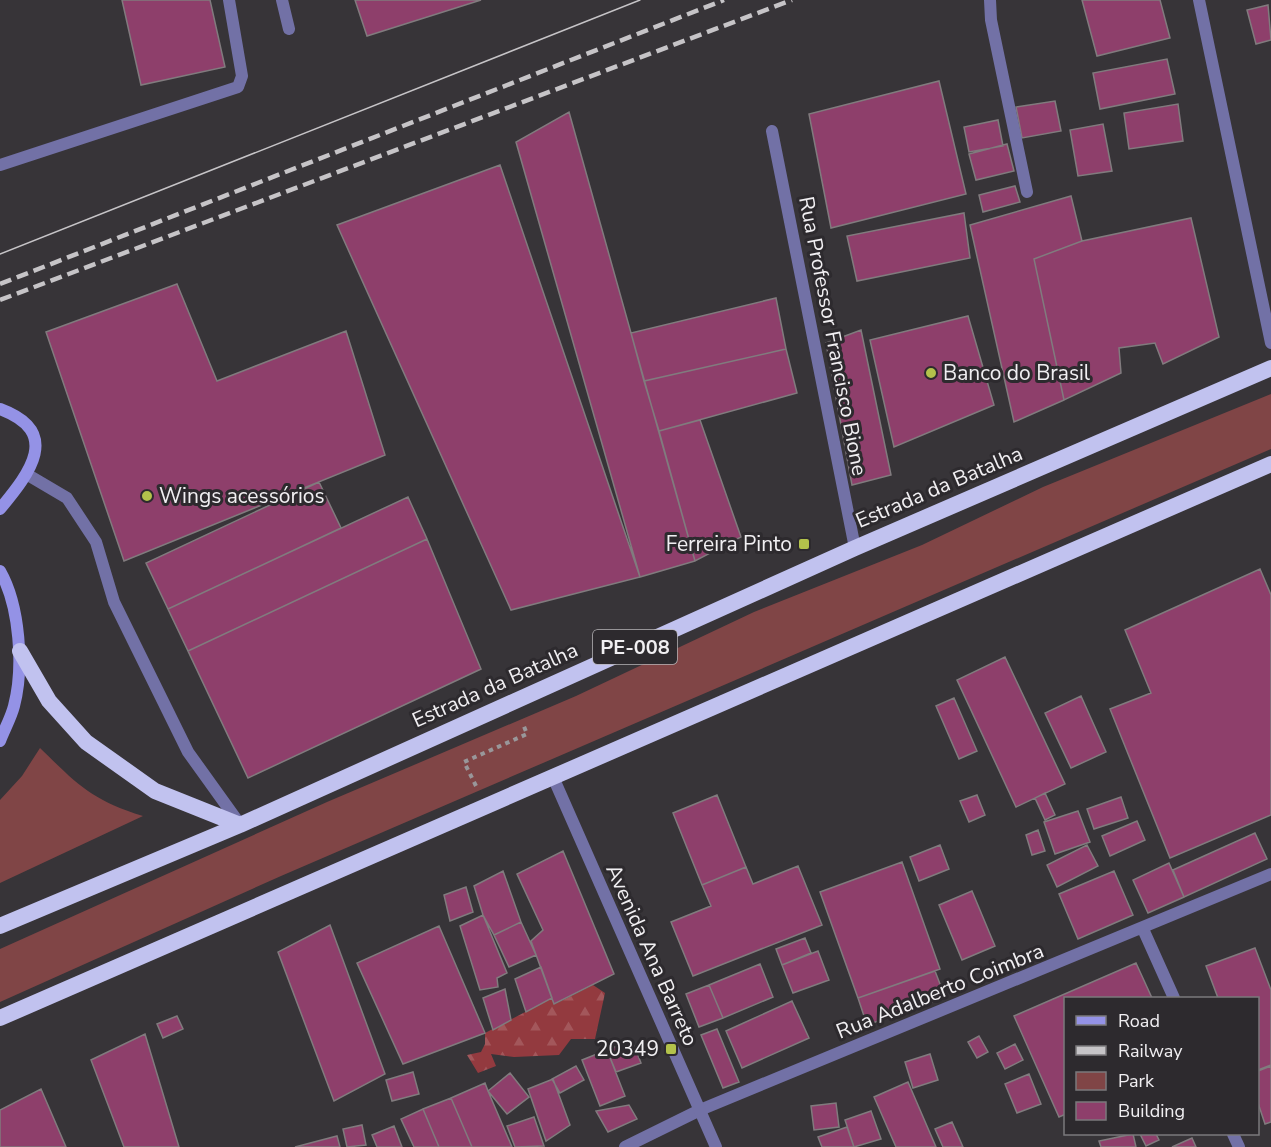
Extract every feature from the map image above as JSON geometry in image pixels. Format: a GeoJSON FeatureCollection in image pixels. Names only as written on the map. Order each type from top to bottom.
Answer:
{"type":"FeatureCollection","features":[{"type":"Feature","properties":{"kind":"highway","name":"Estrada da Batalha"},"geometry":{"type":"LineString","coordinates":[[0,926],[240,825],[855,548],[1271,368]]}},
{"type":"Feature","properties":{"kind":"highway"},"geometry":{"type":"LineString","coordinates":[[0,1018],[1271,464]]}},
{"type":"Feature","properties":{"kind":"highway"},"geometry":{"type":"LineString","coordinates":[[20,651],[49,701],[86,742],[155,791],[240,825]]}},
{"type":"Feature","properties":{"kind":"main road"},"geometry":{"type":"LineString","coordinates":[[0,409],[19,417],[28,424],[34,434],[36,449],[28,475],[0,509]]}},
{"type":"Feature","properties":{"kind":"main road"},"geometry":{"type":"LineString","coordinates":[[0,571],[7,584],[20,651],[14,706],[0,741]]}},
{"type":"Feature","properties":{"kind":"street"},"geometry":{"type":"LineString","coordinates":[[0,165],[238,87],[242,76],[229,0]]}},
{"type":"Feature","properties":{"kind":"street"},"geometry":{"type":"LineString","coordinates":[[282,0],[289,29]]}},
{"type":"Feature","properties":{"kind":"street"},"geometry":{"type":"LineString","coordinates":[[990,0],[991,20],[1027,192]]}},
{"type":"Feature","properties":{"kind":"street"},"geometry":{"type":"LineString","coordinates":[[1199,0],[1271,343]]}},
{"type":"Feature","properties":{"kind":"street","name":"Rua Professor Francisco Bione"},"geometry":{"type":"LineString","coordinates":[[772,131],[855,548]]}},
{"type":"Feature","properties":{"kind":"street"},"geometry":{"type":"LineString","coordinates":[[28,475],[67,498],[96,542],[114,602],[188,752],[240,825]]}},
{"type":"Feature","properties":{"kind":"street","name":"Avenida Ana Barreto"},"geometry":{"type":"LineString","coordinates":[[554,777],[716,1147]]}},
{"type":"Feature","properties":{"kind":"street","name":"Rua Adalberto Coimbra"},"geometry":{"type":"LineString","coordinates":[[625,1147],[700,1110],[1143,929],[1271,874]]}},
{"type":"Feature","properties":{"kind":"street"},"geometry":{"type":"LineString","coordinates":[[1143,929],[1173,997]]}},
{"type":"Feature","properties":{"kind":"path"},"geometry":{"type":"LineString","coordinates":[[486,806],[464,762],[527,734],[514,701]]}},
{"type":"Feature","properties":{"kind":"green space"},"geometry":{"type":"Polygon","coordinates":[[[1271,394],[1271,449],[281,876],[0,1002],[0,949],[327,802],[576,696],[754,612],[922,545],[1043,487],[1271,394]]]}},
{"type":"Feature","properties":{"kind":"green space"},"geometry":{"type":"Polygon","coordinates":[[[40,748],[64,772],[97,797],[143,816],[0,883],[0,800],[22,776],[40,748]]]}},
{"type":"Feature","properties":{"kind":"green space"},"geometry":{"type":"Polygon","coordinates":[[[593,985],[605,993],[595,1039],[571,1039],[559,1055],[514,1057],[491,1054],[496,1066],[478,1073],[467,1055],[481,1052],[485,1044],[485,1033],[552,998],[555,1004],[593,985]]]}},
{"type":"Feature","properties":{"kind":"building"},"geometry":{"type":"Polygon","coordinates":[[[122,0],[210,0],[225,67],[141,85],[122,0]]]}},
{"type":"Feature","properties":{"kind":"building"},"geometry":{"type":"Polygon","coordinates":[[[355,0],[481,0],[367,36],[355,0]]]}},
{"type":"Feature","properties":{"kind":"building"},"geometry":{"type":"Polygon","coordinates":[[[1082,0],[1160,0],[1170,38],[1097,56],[1082,0]]]}},
{"type":"Feature","properties":{"kind":"building"},"geometry":{"type":"Polygon","coordinates":[[[1268,5],[1271,40],[1256,44],[1247,10],[1268,5]]]}},
{"type":"Feature","properties":{"kind":"building"},"geometry":{"type":"Polygon","coordinates":[[[1167,59],[1175,94],[1100,109],[1093,73],[1167,59]]]}},
{"type":"Feature","properties":{"kind":"building"},"geometry":{"type":"Polygon","coordinates":[[[939,81],[966,194],[831,228],[809,114],[939,81]]]}},
{"type":"Feature","properties":{"kind":"building"},"geometry":{"type":"Polygon","coordinates":[[[1055,101],[1061,131],[1022,138],[1016,107],[1055,101]]]}},
{"type":"Feature","properties":{"kind":"building"},"geometry":{"type":"Polygon","coordinates":[[[1178,104],[1183,141],[1129,149],[1124,113],[1178,104]]]}},
{"type":"Feature","properties":{"kind":"building"},"geometry":{"type":"Polygon","coordinates":[[[569,112],[695,561],[640,577],[516,142],[569,112]]]}},
{"type":"Feature","properties":{"kind":"building"},"geometry":{"type":"Polygon","coordinates":[[[998,120],[1003,146],[969,152],[964,127],[998,120]]]}},
{"type":"Feature","properties":{"kind":"building"},"geometry":{"type":"Polygon","coordinates":[[[1103,124],[1112,171],[1078,176],[1070,130],[1103,124]]]}},
{"type":"Feature","properties":{"kind":"building"},"geometry":{"type":"Polygon","coordinates":[[[1007,144],[1014,171],[976,180],[969,154],[1007,144]]]}},
{"type":"Feature","properties":{"kind":"building"},"geometry":{"type":"Polygon","coordinates":[[[500,165],[640,577],[511,610],[337,225],[500,165]]]}},
{"type":"Feature","properties":{"kind":"building"},"geometry":{"type":"Polygon","coordinates":[[[1015,186],[1020,202],[983,212],[979,195],[1015,186]]]}},
{"type":"Feature","properties":{"kind":"building"},"geometry":{"type":"Polygon","coordinates":[[[1071,196],[1082,241],[1034,259],[1064,400],[1014,422],[970,225],[1071,196]]]}},
{"type":"Feature","properties":{"kind":"building"},"geometry":{"type":"Polygon","coordinates":[[[964,213],[970,258],[857,281],[847,236],[964,213]]]}},
{"type":"Feature","properties":{"kind":"building"},"geometry":{"type":"Polygon","coordinates":[[[1191,218],[1219,337],[1163,364],[1155,343],[1119,348],[1121,373],[1064,400],[1034,259],[1082,241],[1191,218]]]}},
{"type":"Feature","properties":{"kind":"building"},"geometry":{"type":"Polygon","coordinates":[[[177,284],[217,381],[346,331],[385,455],[124,561],[46,332],[177,284]]]}},
{"type":"Feature","properties":{"kind":"building"},"geometry":{"type":"Polygon","coordinates":[[[776,298],[786,349],[644,381],[631,333],[776,298]]]}},
{"type":"Feature","properties":{"kind":"building","name":"Banco do Brasil"},"geometry":{"type":"Polygon","coordinates":[[[968,316],[994,405],[894,447],[870,340],[968,316]]]}},
{"type":"Feature","properties":{"kind":"building"},"geometry":{"type":"Polygon","coordinates":[[[861,330],[891,475],[852,485],[826,343],[861,330]]]}},
{"type":"Feature","properties":{"kind":"building"},"geometry":{"type":"Polygon","coordinates":[[[786,349],[797,393],[659,431],[644,381],[786,349]]]}},
{"type":"Feature","properties":{"kind":"building"},"geometry":{"type":"Polygon","coordinates":[[[700,420],[741,537],[695,561],[659,431],[700,420]]]}},
{"type":"Feature","properties":{"kind":"building"},"geometry":{"type":"Polygon","coordinates":[[[319,482],[341,528],[168,609],[146,563],[319,482]]]}},
{"type":"Feature","properties":{"kind":"building"},"geometry":{"type":"Polygon","coordinates":[[[408,497],[427,539],[188,651],[168,609],[408,497]]]}},
{"type":"Feature","properties":{"kind":"building"},"geometry":{"type":"Polygon","coordinates":[[[427,539],[481,669],[248,778],[188,651],[427,539]]]}},
{"type":"Feature","properties":{"kind":"building"},"geometry":{"type":"Polygon","coordinates":[[[1260,569],[1271,595],[1271,815],[1170,858],[1110,709],[1151,693],[1125,630],[1260,569]]]}},
{"type":"Feature","properties":{"kind":"building"},"geometry":{"type":"Polygon","coordinates":[[[1005,657],[1065,784],[1016,807],[957,680],[1005,657]]]}},
{"type":"Feature","properties":{"kind":"building"},"geometry":{"type":"Polygon","coordinates":[[[1081,696],[1106,752],[1071,768],[1045,713],[1081,696]]]}},
{"type":"Feature","properties":{"kind":"building"},"geometry":{"type":"Polygon","coordinates":[[[954,698],[977,751],[959,759],[936,706],[954,698]]]}},
{"type":"Feature","properties":{"kind":"building"},"geometry":{"type":"Polygon","coordinates":[[[1045,793],[1055,815],[1045,820],[1035,798],[1045,793]]]}},
{"type":"Feature","properties":{"kind":"building"},"geometry":{"type":"Polygon","coordinates":[[[717,795],[746,867],[702,885],[673,813],[717,795]]]}},
{"type":"Feature","properties":{"kind":"building"},"geometry":{"type":"Polygon","coordinates":[[[977,795],[985,815],[969,822],[960,801],[977,795]]]}},
{"type":"Feature","properties":{"kind":"building"},"geometry":{"type":"Polygon","coordinates":[[[1121,797],[1128,818],[1094,829],[1087,809],[1121,797]]]}},
{"type":"Feature","properties":{"kind":"building"},"geometry":{"type":"Polygon","coordinates":[[[1078,811],[1090,842],[1055,854],[1044,822],[1078,811]]]}},
{"type":"Feature","properties":{"kind":"building"},"geometry":{"type":"Polygon","coordinates":[[[1137,821],[1145,840],[1110,856],[1102,836],[1137,821]]]}},
{"type":"Feature","properties":{"kind":"building"},"geometry":{"type":"Polygon","coordinates":[[[1038,830],[1045,851],[1032,855],[1026,835],[1038,830]]]}},
{"type":"Feature","properties":{"kind":"building"},"geometry":{"type":"Polygon","coordinates":[[[1255,833],[1267,859],[1184,897],[1173,870],[1255,833]]]}},
{"type":"Feature","properties":{"kind":"building"},"geometry":{"type":"Polygon","coordinates":[[[940,845],[949,869],[919,881],[910,857],[940,845]]]}},
{"type":"Feature","properties":{"kind":"building"},"geometry":{"type":"Polygon","coordinates":[[[1087,845],[1098,866],[1057,887],[1047,865],[1087,845]]]}},
{"type":"Feature","properties":{"kind":"building"},"geometry":{"type":"Polygon","coordinates":[[[563,851],[614,974],[554,1004],[531,941],[543,930],[517,874],[563,851]]]}},
{"type":"Feature","properties":{"kind":"building"},"geometry":{"type":"Polygon","coordinates":[[[902,862],[940,969],[858,998],[820,892],[902,862]]]}},
{"type":"Feature","properties":{"kind":"building"},"geometry":{"type":"Polygon","coordinates":[[[1169,863],[1184,897],[1148,913],[1133,880],[1169,863]]]}},
{"type":"Feature","properties":{"kind":"building"},"geometry":{"type":"Polygon","coordinates":[[[798,866],[822,925],[693,976],[671,922],[711,906],[702,885],[746,867],[753,884],[798,866]]]}},
{"type":"Feature","properties":{"kind":"building"},"geometry":{"type":"Polygon","coordinates":[[[503,871],[521,922],[494,935],[483,915],[474,886],[503,871]]]}},
{"type":"Feature","properties":{"kind":"building"},"geometry":{"type":"Polygon","coordinates":[[[1114,871],[1133,915],[1078,939],[1059,894],[1114,871]]]}},
{"type":"Feature","properties":{"kind":"building"},"geometry":{"type":"Polygon","coordinates":[[[466,887],[473,912],[450,921],[444,895],[466,887]]]}},
{"type":"Feature","properties":{"kind":"building"},"geometry":{"type":"Polygon","coordinates":[[[972,891],[995,946],[962,960],[939,905],[972,891]]]}},
{"type":"Feature","properties":{"kind":"building"},"geometry":{"type":"Polygon","coordinates":[[[483,915],[507,973],[497,978],[498,987],[480,990],[460,926],[483,915]]]}},
{"type":"Feature","properties":{"kind":"building"},"geometry":{"type":"Polygon","coordinates":[[[521,922],[536,955],[509,967],[494,935],[521,922]]]}},
{"type":"Feature","properties":{"kind":"building"},"geometry":{"type":"Polygon","coordinates":[[[330,925],[385,1074],[334,1101],[278,952],[330,925]]]}},
{"type":"Feature","properties":{"kind":"building"},"geometry":{"type":"Polygon","coordinates":[[[439,926],[485,1033],[403,1064],[357,963],[439,926]]]}},
{"type":"Feature","properties":{"kind":"building"},"geometry":{"type":"Polygon","coordinates":[[[805,938],[811,953],[782,965],[776,949],[805,938]]]}},
{"type":"Feature","properties":{"kind":"building"},"geometry":{"type":"Polygon","coordinates":[[[1255,948],[1271,990],[1271,1065],[1259,1070],[1259,997],[1218,997],[1206,966],[1255,948]]]}},
{"type":"Feature","properties":{"kind":"building"},"geometry":{"type":"Polygon","coordinates":[[[818,951],[829,980],[793,993],[782,965],[818,951]]]}},
{"type":"Feature","properties":{"kind":"building"},"geometry":{"type":"Polygon","coordinates":[[[1136,963],[1152,997],[1064,997],[1064,1115],[1059,1117],[1014,1016],[1136,963]]]}},
{"type":"Feature","properties":{"kind":"building"},"geometry":{"type":"Polygon","coordinates":[[[760,964],[773,997],[723,1018],[709,985],[760,964]]]}},
{"type":"Feature","properties":{"kind":"building"},"geometry":{"type":"Polygon","coordinates":[[[541,967],[552,998],[526,1012],[515,979],[541,967]]]}},
{"type":"Feature","properties":{"kind":"building"},"geometry":{"type":"Polygon","coordinates":[[[935,971],[945,997],[867,1025],[858,998],[935,971]]]}},
{"type":"Feature","properties":{"kind":"building"},"geometry":{"type":"Polygon","coordinates":[[[709,985],[723,1018],[699,1027],[686,994],[709,985]]]}},
{"type":"Feature","properties":{"kind":"building"},"geometry":{"type":"Polygon","coordinates":[[[505,989],[511,1020],[493,1030],[483,998],[505,989]]]}},
{"type":"Feature","properties":{"kind":"building"},"geometry":{"type":"Polygon","coordinates":[[[792,1001],[809,1038],[742,1068],[726,1031],[792,1001]]]}},
{"type":"Feature","properties":{"kind":"building"},"geometry":{"type":"Polygon","coordinates":[[[177,1016],[183,1029],[163,1038],[157,1024],[177,1016]]]}},
{"type":"Feature","properties":{"kind":"building"},"geometry":{"type":"Polygon","coordinates":[[[717,1029],[739,1082],[723,1088],[701,1035],[717,1029]]]}},
{"type":"Feature","properties":{"kind":"building"},"geometry":{"type":"Polygon","coordinates":[[[145,1034],[179,1147],[124,1147],[91,1060],[145,1034]]]}},
{"type":"Feature","properties":{"kind":"building"},"geometry":{"type":"Polygon","coordinates":[[[979,1036],[988,1052],[977,1058],[968,1042],[979,1036]]]}},
{"type":"Feature","properties":{"kind":"building"},"geometry":{"type":"Polygon","coordinates":[[[632,1040],[641,1063],[616,1072],[607,1050],[632,1040]]]}},
{"type":"Feature","properties":{"kind":"building"},"geometry":{"type":"Polygon","coordinates":[[[1015,1044],[1023,1060],[1005,1069],[997,1053],[1015,1044]]]}},
{"type":"Feature","properties":{"kind":"building"},"geometry":{"type":"Polygon","coordinates":[[[607,1050],[625,1096],[600,1106],[582,1060],[607,1050]]]}},
{"type":"Feature","properties":{"kind":"building"},"geometry":{"type":"Polygon","coordinates":[[[930,1054],[938,1080],[913,1088],[905,1062],[930,1054]]]}},
{"type":"Feature","properties":{"kind":"building"},"geometry":{"type":"Polygon","coordinates":[[[576,1066],[584,1080],[560,1093],[552,1079],[576,1066]]]}},
{"type":"Feature","properties":{"kind":"building"},"geometry":{"type":"Polygon","coordinates":[[[1271,1066],[1271,1122],[1265,1124],[1259,1106],[1259,1071],[1271,1066]]]}},
{"type":"Feature","properties":{"kind":"building"},"geometry":{"type":"Polygon","coordinates":[[[413,1072],[419,1094],[392,1101],[386,1080],[413,1072]]]}},
{"type":"Feature","properties":{"kind":"building"},"geometry":{"type":"Polygon","coordinates":[[[510,1073],[529,1097],[507,1114],[488,1091],[510,1073]]]}},
{"type":"Feature","properties":{"kind":"building"},"geometry":{"type":"Polygon","coordinates":[[[1029,1074],[1041,1104],[1017,1113],[1005,1084],[1029,1074]]]}},
{"type":"Feature","properties":{"kind":"building"},"geometry":{"type":"Polygon","coordinates":[[[553,1079],[570,1125],[546,1141],[528,1089],[553,1079]]]}},
{"type":"Feature","properties":{"kind":"building"},"geometry":{"type":"Polygon","coordinates":[[[908,1082],[936,1147],[896,1147],[874,1097],[908,1082]]]}},
{"type":"Feature","properties":{"kind":"building"},"geometry":{"type":"Polygon","coordinates":[[[485,1083],[512,1147],[472,1147],[451,1098],[485,1083]]]}},
{"type":"Feature","properties":{"kind":"building"},"geometry":{"type":"Polygon","coordinates":[[[41,1089],[66,1147],[0,1147],[0,1110],[41,1089]]]}},
{"type":"Feature","properties":{"kind":"building"},"geometry":{"type":"Polygon","coordinates":[[[451,1098],[472,1147],[439,1147],[423,1109],[451,1098]]]}},
{"type":"Feature","properties":{"kind":"building"},"geometry":{"type":"Polygon","coordinates":[[[836,1103],[839,1127],[814,1130],[811,1106],[836,1103]]]}},
{"type":"Feature","properties":{"kind":"building"},"geometry":{"type":"Polygon","coordinates":[[[629,1105],[637,1119],[608,1132],[596,1111],[629,1105]]]}},
{"type":"Feature","properties":{"kind":"building"},"geometry":{"type":"Polygon","coordinates":[[[423,1109],[439,1147],[414,1147],[401,1119],[423,1109]]]}},
{"type":"Feature","properties":{"kind":"building"},"geometry":{"type":"Polygon","coordinates":[[[871,1111],[881,1139],[854,1147],[845,1120],[871,1111]]]}},
{"type":"Feature","properties":{"kind":"building"},"geometry":{"type":"Polygon","coordinates":[[[534,1117],[544,1146],[515,1147],[507,1126],[534,1117]]]}},
{"type":"Feature","properties":{"kind":"building"},"geometry":{"type":"Polygon","coordinates":[[[952,1122],[963,1147],[943,1147],[935,1129],[952,1122]]]}},
{"type":"Feature","properties":{"kind":"building"},"geometry":{"type":"Polygon","coordinates":[[[362,1125],[366,1145],[347,1147],[343,1129],[362,1125]]]}},
{"type":"Feature","properties":{"kind":"building"},"geometry":{"type":"Polygon","coordinates":[[[394,1126],[402,1147],[377,1147],[372,1135],[394,1126]]]}},
{"type":"Feature","properties":{"kind":"building"},"geometry":{"type":"Polygon","coordinates":[[[847,1127],[854,1147],[822,1147],[818,1137],[847,1127]]]}},
{"type":"Feature","properties":{"kind":"building"},"geometry":{"type":"Polygon","coordinates":[[[1133,1135],[1136,1147],[1101,1147],[1099,1141],[1133,1135]]]}},
{"type":"Feature","properties":{"kind":"building"},"geometry":{"type":"Polygon","coordinates":[[[1140,1135],[1156,1135],[1159,1140],[1146,1146],[1140,1135]]]}},
{"type":"Feature","properties":{"kind":"building"},"geometry":{"type":"Polygon","coordinates":[[[337,1136],[340,1147],[295,1147],[337,1136]]]}},
{"type":"Feature","properties":{"kind":"building"},"geometry":{"type":"Polygon","coordinates":[[[1192,1138],[1196,1147],[1172,1147],[1192,1138]]]}},
{"type":"Feature","properties":{"kind":"tram line"},"geometry":{"type":"LineString","coordinates":[[0,254],[640,0]]}},
{"type":"Feature","properties":{"kind":"railway"},"geometry":{"type":"LineString","coordinates":[[0,284],[724,0]]}},
{"type":"Feature","properties":{"kind":"railway"},"geometry":{"type":"LineString","coordinates":[[0,300],[792,0]]}},
{"type":"Feature","properties":{"kind":"place","name":"Banco do Brasil"},"geometry":{"type":"Point","coordinates":[931,373]}},
{"type":"Feature","properties":{"kind":"place","name":"Wings acessórios"},"geometry":{"type":"Point","coordinates":[147,496]}},
{"type":"Feature","properties":{"kind":"place","name":"Ferreira Pinto"},"geometry":{"type":"Point","coordinates":[804,544]}},
{"type":"Feature","properties":{"kind":"place","name":"20349"},"geometry":{"type":"Point","coordinates":[671,1049]}}]}
